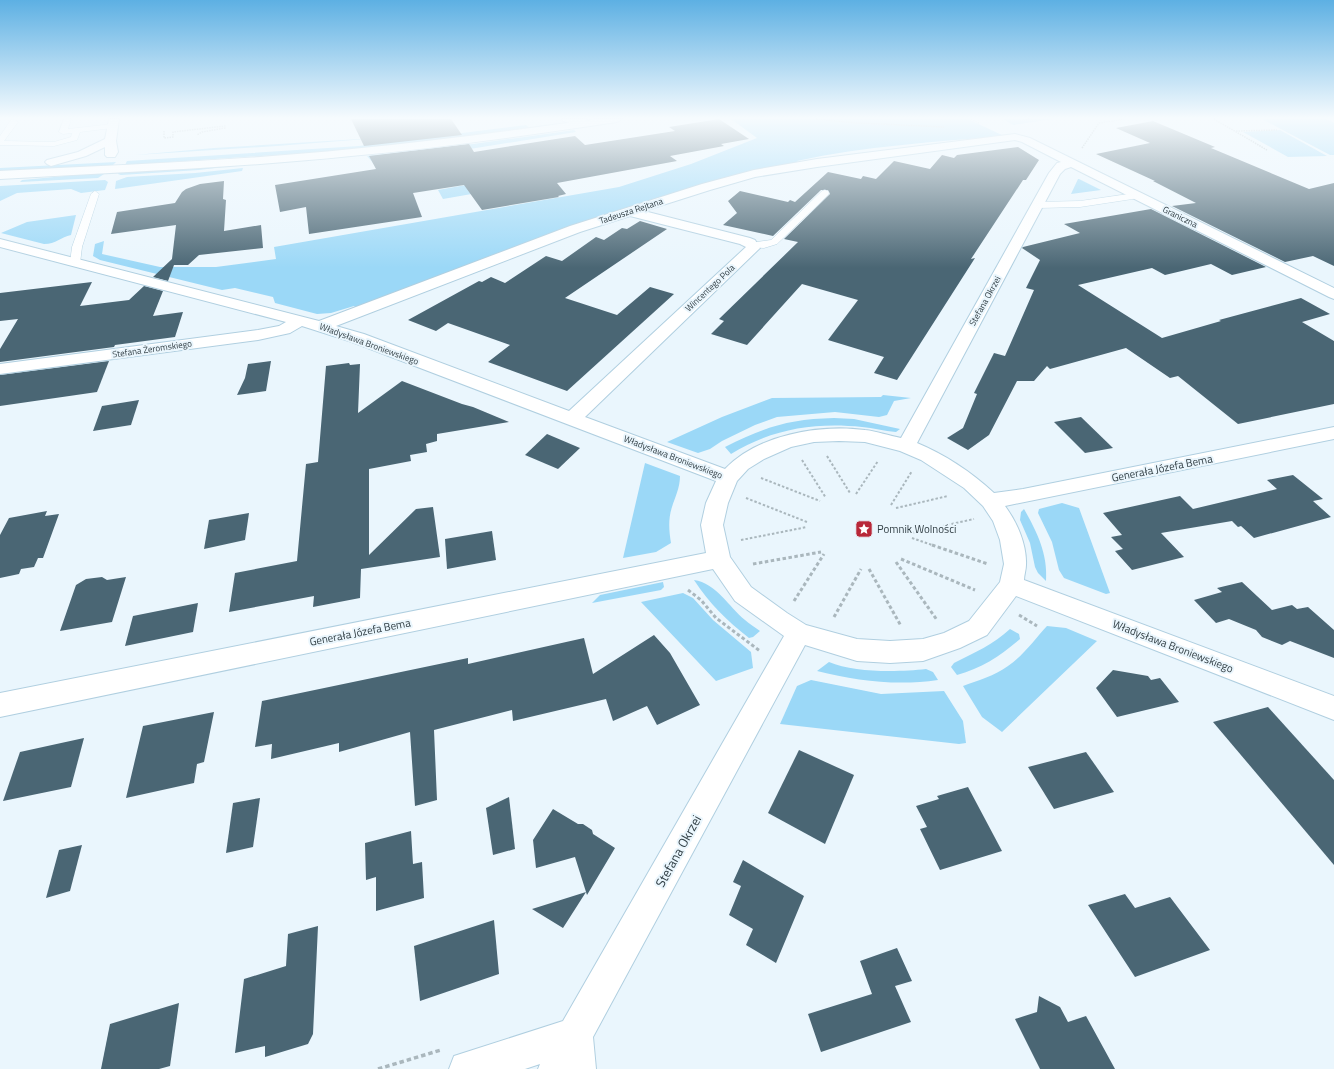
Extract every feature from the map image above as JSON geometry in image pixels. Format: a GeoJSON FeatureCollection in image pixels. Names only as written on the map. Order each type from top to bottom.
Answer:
{"type":"FeatureCollection","features":[{"type":"Feature","properties":{"kind":"street"},"geometry":{"type":"LineString","coordinates":[[0,174],[98,169]]}},
{"type":"Feature","properties":{"kind":"street","name":"Tadeusza Rejtana"},"geometry":{"type":"LineString","coordinates":[[320,326],[575,229],[628,211],[754,174],[783,169]]}},
{"type":"Feature","properties":{"kind":"street","name":"Stefana Okrzei"},"geometry":{"type":"LineString","coordinates":[[906,446],[1059,169]]}},
{"type":"Feature","properties":{"kind":"street","name":"Graniczna"},"geometry":{"type":"LineString","coordinates":[[1083,169],[1334,294]]}},
{"type":"Feature","properties":{"kind":"street"},"geometry":{"type":"LineString","coordinates":[[628,211],[745,241],[752,245]]}},
{"type":"Feature","properties":{"kind":"street","name":"Wincentego Pola"},"geometry":{"type":"LineString","coordinates":[[572,419],[753,248],[752,245]]}},
{"type":"Feature","properties":{"kind":"street","name":"Władysława Broniewskiego"},"geometry":{"type":"LineString","coordinates":[[4,246],[301,320],[358,338],[728,478]]}},
{"type":"Feature","properties":{"kind":"street","name":"Stefana Żeromskiego"},"geometry":{"type":"LineString","coordinates":[[0,369],[263,334],[284,330],[301,320]]}},
{"type":"Feature","properties":{"kind":"street","name":"Generała Józefa Bema"},"geometry":{"type":"LineString","coordinates":[[983,508],[1023,496],[1334,433]]}},
{"type":"Feature","properties":{"kind":"street"},"geometry":{"type":"LineString","coordinates":[[814,436],[865,436],[906,446],[928,455],[971,483],[983,508],[1003,519],[1011,540],[1015,564],[1012,585],[978,628],[951,641],[923,650],[890,652],[857,650],[795,620],[778,620],[743,594],[719,559],[712,525],[717,503],[728,478],[741,464],[757,454],[786,442],[814,436]]}},
{"type":"Feature","properties":{"kind":"street","name":"Generała Józefa Bema"},"geometry":{"type":"LineString","coordinates":[[0,705],[719,559]]}},
{"type":"Feature","properties":{"kind":"street","name":"Władysława Broniewskiego"},"geometry":{"type":"LineString","coordinates":[[1012,585],[1334,708]]}},
{"type":"Feature","properties":{"kind":"street","name":"Stefana Okrzei"},"geometry":{"type":"LineString","coordinates":[[556,1069],[577,1052],[795,620]]}},
{"type":"Feature","properties":{"kind":"street"},"geometry":{"type":"LineString","coordinates":[[457,1058],[577,1052]]}},
{"type":"Feature","properties":{"kind":"lane"},"geometry":{"type":"LineString","coordinates":[[752,245],[764,245],[774,242],[825,193]]}},
{"type":"Feature","properties":{"kind":"lane"},"geometry":{"type":"LineString","coordinates":[[74,263],[77,247],[95,194]]}},
{"type":"Feature","properties":{"kind":"lane"},"geometry":{"type":"LineString","coordinates":[[1038,205],[1080,204],[1136,196]]}},
{"type":"Feature","properties":{"kind":"path"},"geometry":{"type":"LineString","coordinates":[[826,455],[850,493]]}},
{"type":"Feature","properties":{"kind":"path"},"geometry":{"type":"LineString","coordinates":[[856,494],[880,458]]}},
{"type":"Feature","properties":{"kind":"path"},"geometry":{"type":"LineString","coordinates":[[801,459],[826,498]]}},
{"type":"Feature","properties":{"kind":"path"},"geometry":{"type":"LineString","coordinates":[[891,505],[916,464]]}},
{"type":"Feature","properties":{"kind":"path"},"geometry":{"type":"LineString","coordinates":[[754,475],[820,502]]}},
{"type":"Feature","properties":{"kind":"path"},"geometry":{"type":"LineString","coordinates":[[896,508],[952,495]]}},
{"type":"Feature","properties":{"kind":"path"},"geometry":{"type":"LineString","coordinates":[[745,498],[807,522]]}},
{"type":"Feature","properties":{"kind":"path"},"geometry":{"type":"LineString","coordinates":[[912,533],[978,518],[983,508]]}},
{"type":"Feature","properties":{"kind":"path"},"geometry":{"type":"LineString","coordinates":[[736,541],[807,526]]}},
{"type":"Feature","properties":{"kind":"path"},"geometry":{"type":"LineString","coordinates":[[912,538],[988,564]]}},
{"type":"Feature","properties":{"kind":"path"},"geometry":{"type":"LineString","coordinates":[[752,564],[822,553],[795,620]]}},
{"type":"Feature","properties":{"kind":"path"},"geometry":{"type":"LineString","coordinates":[[988,557],[988,569]]}},
{"type":"Feature","properties":{"kind":"path"},"geometry":{"type":"LineString","coordinates":[[901,559],[976,590],[973,595]]}},
{"type":"Feature","properties":{"kind":"path"},"geometry":{"type":"LineString","coordinates":[[896,562],[938,620]]}},
{"type":"Feature","properties":{"kind":"path"},"geometry":{"type":"LineString","coordinates":[[830,624],[861,568]]}},
{"type":"Feature","properties":{"kind":"path"},"geometry":{"type":"LineString","coordinates":[[869,569],[904,630]]}},
{"type":"Feature","properties":{"kind":"path"},"geometry":{"type":"LineString","coordinates":[[687,589],[701,600],[716,618],[763,654],[760,659]]}},
{"type":"Feature","properties":{"kind":"path"},"geometry":{"type":"LineString","coordinates":[[933,623],[943,617]]}},
{"type":"Feature","properties":{"kind":"path"},"geometry":{"type":"LineString","coordinates":[[1022,617],[1037,626]]}},
{"type":"Feature","properties":{"kind":"path"},"geometry":{"type":"LineString","coordinates":[[378,1069],[457,1058]]}},
{"type":"Feature","properties":{"kind":"shaded area"},"geometry":{"type":"Polygon","coordinates":[[[0,169],[50,169],[0,172],[0,169]]]}},
{"type":"Feature","properties":{"kind":"shaded area"},"geometry":{"type":"Polygon","coordinates":[[[172,169],[208,169],[121,175],[118,174],[119,172],[172,169]]]}},
{"type":"Feature","properties":{"kind":"shaded area"},"geometry":{"type":"Polygon","coordinates":[[[243,169],[242,171],[115,189],[116,181],[127,177],[243,169]]]}},
{"type":"Feature","properties":{"kind":"shaded area"},"geometry":{"type":"Polygon","coordinates":[[[561,169],[562,178],[443,199],[438,190],[561,169]]]}},
{"type":"Feature","properties":{"kind":"shaded area"},"geometry":{"type":"Polygon","coordinates":[[[676,169],[768,169],[356,308],[354,306],[331,313],[317,314],[275,303],[273,297],[235,288],[222,290],[100,260],[93,256],[95,244],[104,241],[102,254],[160,267],[216,267],[276,259],[274,247],[619,187],[676,169]]]}},
{"type":"Feature","properties":{"kind":"shaded area"},"geometry":{"type":"Polygon","coordinates":[[[107,172],[98,178],[20,182],[22,180],[107,172]]]}},
{"type":"Feature","properties":{"kind":"shaded area"},"geometry":{"type":"Polygon","coordinates":[[[1079,179],[1101,190],[1071,194],[1079,179]]]}},
{"type":"Feature","properties":{"kind":"shaded area"},"geometry":{"type":"Polygon","coordinates":[[[105,180],[108,182],[105,190],[81,193],[71,189],[17,193],[0,201],[0,186],[105,180]]]}},
{"type":"Feature","properties":{"kind":"shaded area"},"geometry":{"type":"Polygon","coordinates":[[[76,215],[71,235],[52,243],[44,244],[1,233],[27,222],[76,215]]]}},
{"type":"Feature","properties":{"kind":"shaded area"},"geometry":{"type":"Polygon","coordinates":[[[883,395],[911,398],[894,401],[887,415],[879,417],[835,412],[777,417],[755,425],[722,441],[710,449],[698,453],[667,442],[722,417],[772,398],[881,397],[883,395]]]}},
{"type":"Feature","properties":{"kind":"shaded area"},"geometry":{"type":"Polygon","coordinates":[[[834,418],[854,419],[900,429],[896,432],[866,427],[810,427],[778,433],[746,445],[731,454],[725,447],[765,429],[778,425],[804,420],[834,418]]]}},
{"type":"Feature","properties":{"kind":"shaded area"},"geometry":{"type":"Polygon","coordinates":[[[645,463],[680,476],[669,520],[671,543],[656,552],[623,558],[645,463]]]}},
{"type":"Feature","properties":{"kind":"shaded area"},"geometry":{"type":"Polygon","coordinates":[[[1062,503],[1079,508],[1110,593],[1106,594],[1064,578],[1059,570],[1052,542],[1038,513],[1039,509],[1062,503]]]}},
{"type":"Feature","properties":{"kind":"shaded area"},"geometry":{"type":"Polygon","coordinates":[[[1024,509],[1041,544],[1045,562],[1046,581],[1038,573],[1035,567],[1030,543],[1020,520],[1021,512],[1024,509]]]}},
{"type":"Feature","properties":{"kind":"shaded area"},"geometry":{"type":"Polygon","coordinates":[[[694,580],[702,582],[716,591],[739,615],[760,631],[753,637],[749,638],[719,611],[706,597],[694,580]]]}},
{"type":"Feature","properties":{"kind":"shaded area"},"geometry":{"type":"Polygon","coordinates":[[[663,582],[664,587],[661,590],[592,603],[600,595],[663,582]]]}},
{"type":"Feature","properties":{"kind":"shaded area"},"geometry":{"type":"Polygon","coordinates":[[[683,593],[693,598],[713,620],[751,652],[753,668],[716,681],[641,602],[683,593]]]}},
{"type":"Feature","properties":{"kind":"shaded area"},"geometry":{"type":"Polygon","coordinates":[[[1047,626],[1066,628],[1097,641],[1002,732],[982,717],[963,686],[992,675],[1008,666],[1024,652],[1047,626]]]}},
{"type":"Feature","properties":{"kind":"shaded area"},"geometry":{"type":"Polygon","coordinates":[[[1010,629],[1019,634],[1020,639],[998,656],[975,669],[957,675],[951,667],[954,663],[991,644],[1010,629]]]}},
{"type":"Feature","properties":{"kind":"shaded area"},"geometry":{"type":"Polygon","coordinates":[[[829,662],[839,666],[877,671],[926,669],[933,672],[938,680],[907,683],[877,682],[817,671],[829,662]]]}},
{"type":"Feature","properties":{"kind":"shaded area"},"geometry":{"type":"Polygon","coordinates":[[[811,680],[881,694],[944,691],[963,721],[966,743],[959,744],[780,724],[797,686],[811,680]]]}},
{"type":"Feature","properties":{"kind":"building"},"geometry":{"type":"Polygon","coordinates":[[[376,169],[634,169],[557,183],[566,194],[558,196],[559,197],[482,210],[464,185],[413,193],[422,217],[309,234],[306,207],[280,212],[275,185],[376,169]]]}},
{"type":"Feature","properties":{"kind":"building"},"geometry":{"type":"Polygon","coordinates":[[[886,169],[1033,169],[1026,180],[1023,180],[971,259],[975,258],[897,380],[874,373],[884,357],[828,340],[858,300],[802,284],[747,345],[711,334],[724,321],[719,319],[798,242],[784,239],[830,194],[828,190],[821,190],[773,236],[723,225],[737,213],[728,201],[740,191],[788,202],[790,200],[795,202],[828,172],[861,179],[863,176],[876,179],[886,169]]]}},
{"type":"Feature","properties":{"kind":"building"},"geometry":{"type":"Polygon","coordinates":[[[1129,169],[1261,169],[1309,189],[1334,183],[1334,266],[1313,256],[1285,262],[1172,206],[1196,203],[1153,181],[1155,181],[1129,169]]]}},
{"type":"Feature","properties":{"kind":"building"},"geometry":{"type":"Polygon","coordinates":[[[224,181],[223,199],[226,200],[224,231],[261,225],[263,248],[199,255],[188,265],[174,265],[168,281],[153,277],[172,259],[176,225],[111,234],[117,212],[175,203],[182,192],[186,189],[200,184],[224,181]]]}},
{"type":"Feature","properties":{"kind":"building"},"geometry":{"type":"Polygon","coordinates":[[[1151,209],[1266,267],[1232,275],[1211,264],[1165,275],[1152,268],[1078,285],[1162,338],[1221,321],[1219,320],[1301,298],[1330,314],[1302,322],[1334,341],[1334,404],[1238,424],[1178,376],[1170,378],[1126,348],[1050,369],[1047,366],[1034,381],[1017,381],[989,435],[968,450],[947,438],[963,428],[977,394],[974,393],[994,353],[1005,356],[1034,290],[1026,288],[1040,260],[1022,248],[1080,233],[1064,224],[1151,209]]]}},
{"type":"Feature","properties":{"kind":"building"},"geometry":{"type":"Polygon","coordinates":[[[640,221],[667,229],[565,298],[617,315],[650,287],[674,294],[567,391],[488,362],[510,345],[448,323],[436,331],[408,320],[479,281],[482,282],[491,277],[505,283],[546,256],[562,261],[596,237],[604,240],[622,228],[627,229],[640,221]]]}},
{"type":"Feature","properties":{"kind":"building"},"geometry":{"type":"Polygon","coordinates":[[[92,282],[80,306],[129,300],[144,286],[163,291],[153,316],[183,312],[175,337],[115,345],[114,347],[0,362],[0,349],[18,319],[0,321],[0,293],[92,282]]]}},
{"type":"Feature","properties":{"kind":"building"},"geometry":{"type":"Polygon","coordinates":[[[109,361],[97,392],[0,406],[0,375],[109,361]]]}},
{"type":"Feature","properties":{"kind":"building"},"geometry":{"type":"Polygon","coordinates":[[[271,361],[266,391],[237,395],[245,378],[248,364],[271,361]]]}},
{"type":"Feature","properties":{"kind":"building"},"geometry":{"type":"Polygon","coordinates":[[[349,363],[350,365],[360,364],[358,413],[402,381],[509,422],[437,434],[437,441],[426,444],[427,452],[410,455],[411,461],[369,469],[369,555],[416,509],[433,507],[440,557],[361,569],[360,598],[313,607],[314,596],[229,612],[235,573],[297,561],[306,464],[318,462],[326,366],[349,363]]]}},
{"type":"Feature","properties":{"kind":"building"},"geometry":{"type":"Polygon","coordinates":[[[139,400],[131,425],[93,431],[102,406],[139,400]]]}},
{"type":"Feature","properties":{"kind":"building"},"geometry":{"type":"Polygon","coordinates":[[[1081,417],[1113,448],[1085,453],[1054,422],[1081,417]]]}},
{"type":"Feature","properties":{"kind":"building"},"geometry":{"type":"Polygon","coordinates":[[[547,434],[580,448],[558,469],[525,455],[547,434]]]}},
{"type":"Feature","properties":{"kind":"building"},"geometry":{"type":"Polygon","coordinates":[[[1293,475],[1323,499],[1313,501],[1331,517],[1254,538],[1241,526],[1238,527],[1232,521],[1161,533],[1184,557],[1132,570],[1115,551],[1123,549],[1111,537],[1122,535],[1103,513],[1180,496],[1193,509],[1277,489],[1267,480],[1293,475]]]}},
{"type":"Feature","properties":{"kind":"building"},"geometry":{"type":"Polygon","coordinates":[[[47,511],[45,516],[59,514],[43,558],[38,558],[34,567],[21,569],[19,574],[0,578],[0,535],[9,518],[47,511]]]}},
{"type":"Feature","properties":{"kind":"building"},"geometry":{"type":"Polygon","coordinates":[[[249,513],[245,540],[204,549],[209,520],[249,513]]]}},
{"type":"Feature","properties":{"kind":"building"},"geometry":{"type":"Polygon","coordinates":[[[492,531],[496,560],[447,569],[445,539],[492,531]]]}},
{"type":"Feature","properties":{"kind":"building"},"geometry":{"type":"Polygon","coordinates":[[[102,577],[107,580],[126,577],[112,622],[60,631],[76,585],[86,579],[102,577]]]}},
{"type":"Feature","properties":{"kind":"building"},"geometry":{"type":"Polygon","coordinates":[[[1242,582],[1272,610],[1292,605],[1297,609],[1308,607],[1334,630],[1334,658],[1290,641],[1282,645],[1262,637],[1256,630],[1229,619],[1216,623],[1194,600],[1222,592],[1217,588],[1242,582]]]}},
{"type":"Feature","properties":{"kind":"building"},"geometry":{"type":"Polygon","coordinates":[[[198,603],[193,632],[125,646],[133,616],[198,603]]]}},
{"type":"Feature","properties":{"kind":"building"},"geometry":{"type":"Polygon","coordinates":[[[654,635],[670,653],[700,705],[657,725],[647,706],[613,721],[606,699],[513,721],[512,710],[434,730],[437,800],[415,806],[410,732],[339,752],[339,743],[271,759],[272,744],[255,747],[262,701],[468,658],[468,664],[584,638],[593,674],[654,635]]]}},
{"type":"Feature","properties":{"kind":"building"},"geometry":{"type":"Polygon","coordinates":[[[1113,670],[1148,676],[1151,680],[1160,678],[1179,702],[1117,717],[1096,688],[1113,670]]]}},
{"type":"Feature","properties":{"kind":"building"},"geometry":{"type":"Polygon","coordinates":[[[1268,707],[1334,780],[1334,865],[1213,722],[1268,707]]]}},
{"type":"Feature","properties":{"kind":"building"},"geometry":{"type":"Polygon","coordinates":[[[214,712],[204,762],[197,764],[194,783],[126,798],[143,726],[214,712]]]}},
{"type":"Feature","properties":{"kind":"building"},"geometry":{"type":"Polygon","coordinates":[[[84,738],[71,787],[3,801],[20,752],[84,738]]]}},
{"type":"Feature","properties":{"kind":"building"},"geometry":{"type":"Polygon","coordinates":[[[799,750],[854,775],[825,844],[768,813],[799,750]]]}},
{"type":"Feature","properties":{"kind":"building"},"geometry":{"type":"Polygon","coordinates":[[[1086,752],[1114,792],[1054,809],[1028,767],[1086,752]]]}},
{"type":"Feature","properties":{"kind":"building"},"geometry":{"type":"Polygon","coordinates":[[[968,787],[1002,851],[940,870],[920,829],[927,827],[916,806],[939,799],[937,796],[968,787]]]}},
{"type":"Feature","properties":{"kind":"building"},"geometry":{"type":"Polygon","coordinates":[[[509,797],[515,849],[493,855],[486,808],[509,797]]]}},
{"type":"Feature","properties":{"kind":"building"},"geometry":{"type":"Polygon","coordinates":[[[260,798],[253,847],[226,853],[233,803],[260,798]]]}},
{"type":"Feature","properties":{"kind":"building"},"geometry":{"type":"Polygon","coordinates":[[[553,809],[578,824],[583,824],[592,830],[593,834],[615,848],[587,895],[575,857],[536,868],[533,840],[553,809]]]}},
{"type":"Feature","properties":{"kind":"building"},"geometry":{"type":"Polygon","coordinates":[[[411,831],[413,864],[422,862],[424,898],[376,911],[376,877],[366,880],[365,843],[411,831]]]}},
{"type":"Feature","properties":{"kind":"building"},"geometry":{"type":"Polygon","coordinates":[[[82,845],[70,891],[46,898],[59,850],[82,845]]]}},
{"type":"Feature","properties":{"kind":"building"},"geometry":{"type":"Polygon","coordinates":[[[743,860],[804,896],[776,963],[746,945],[753,929],[729,915],[741,886],[733,882],[743,860]]]}},
{"type":"Feature","properties":{"kind":"building"},"geometry":{"type":"Polygon","coordinates":[[[586,892],[563,928],[532,909],[586,892]]]}},
{"type":"Feature","properties":{"kind":"building"},"geometry":{"type":"Polygon","coordinates":[[[1125,894],[1135,908],[1170,897],[1210,950],[1135,977],[1088,905],[1125,894]]]}},
{"type":"Feature","properties":{"kind":"building"},"geometry":{"type":"Polygon","coordinates":[[[494,920],[499,974],[420,1001],[414,946],[494,920]]]}},
{"type":"Feature","properties":{"kind":"building"},"geometry":{"type":"Polygon","coordinates":[[[318,926],[313,1034],[308,1044],[265,1057],[265,1046],[235,1053],[244,979],[286,966],[288,934],[318,926]]]}},
{"type":"Feature","properties":{"kind":"building"},"geometry":{"type":"Polygon","coordinates":[[[897,948],[912,981],[895,986],[911,1022],[821,1052],[808,1014],[872,994],[860,961],[897,948]]]}},
{"type":"Feature","properties":{"kind":"building"},"geometry":{"type":"Polygon","coordinates":[[[1039,996],[1060,1007],[1068,1022],[1086,1016],[1115,1069],[1040,1069],[1015,1019],[1037,1012],[1039,996]]]}},
{"type":"Feature","properties":{"kind":"building"},"geometry":{"type":"Polygon","coordinates":[[[179,1003],[170,1066],[159,1069],[101,1069],[110,1024],[179,1003]]]}},
{"type":"Feature","properties":{"kind":"place","name":"Pomnik Wolności"},"geometry":{"type":"Point","coordinates":[864,529]}}]}
